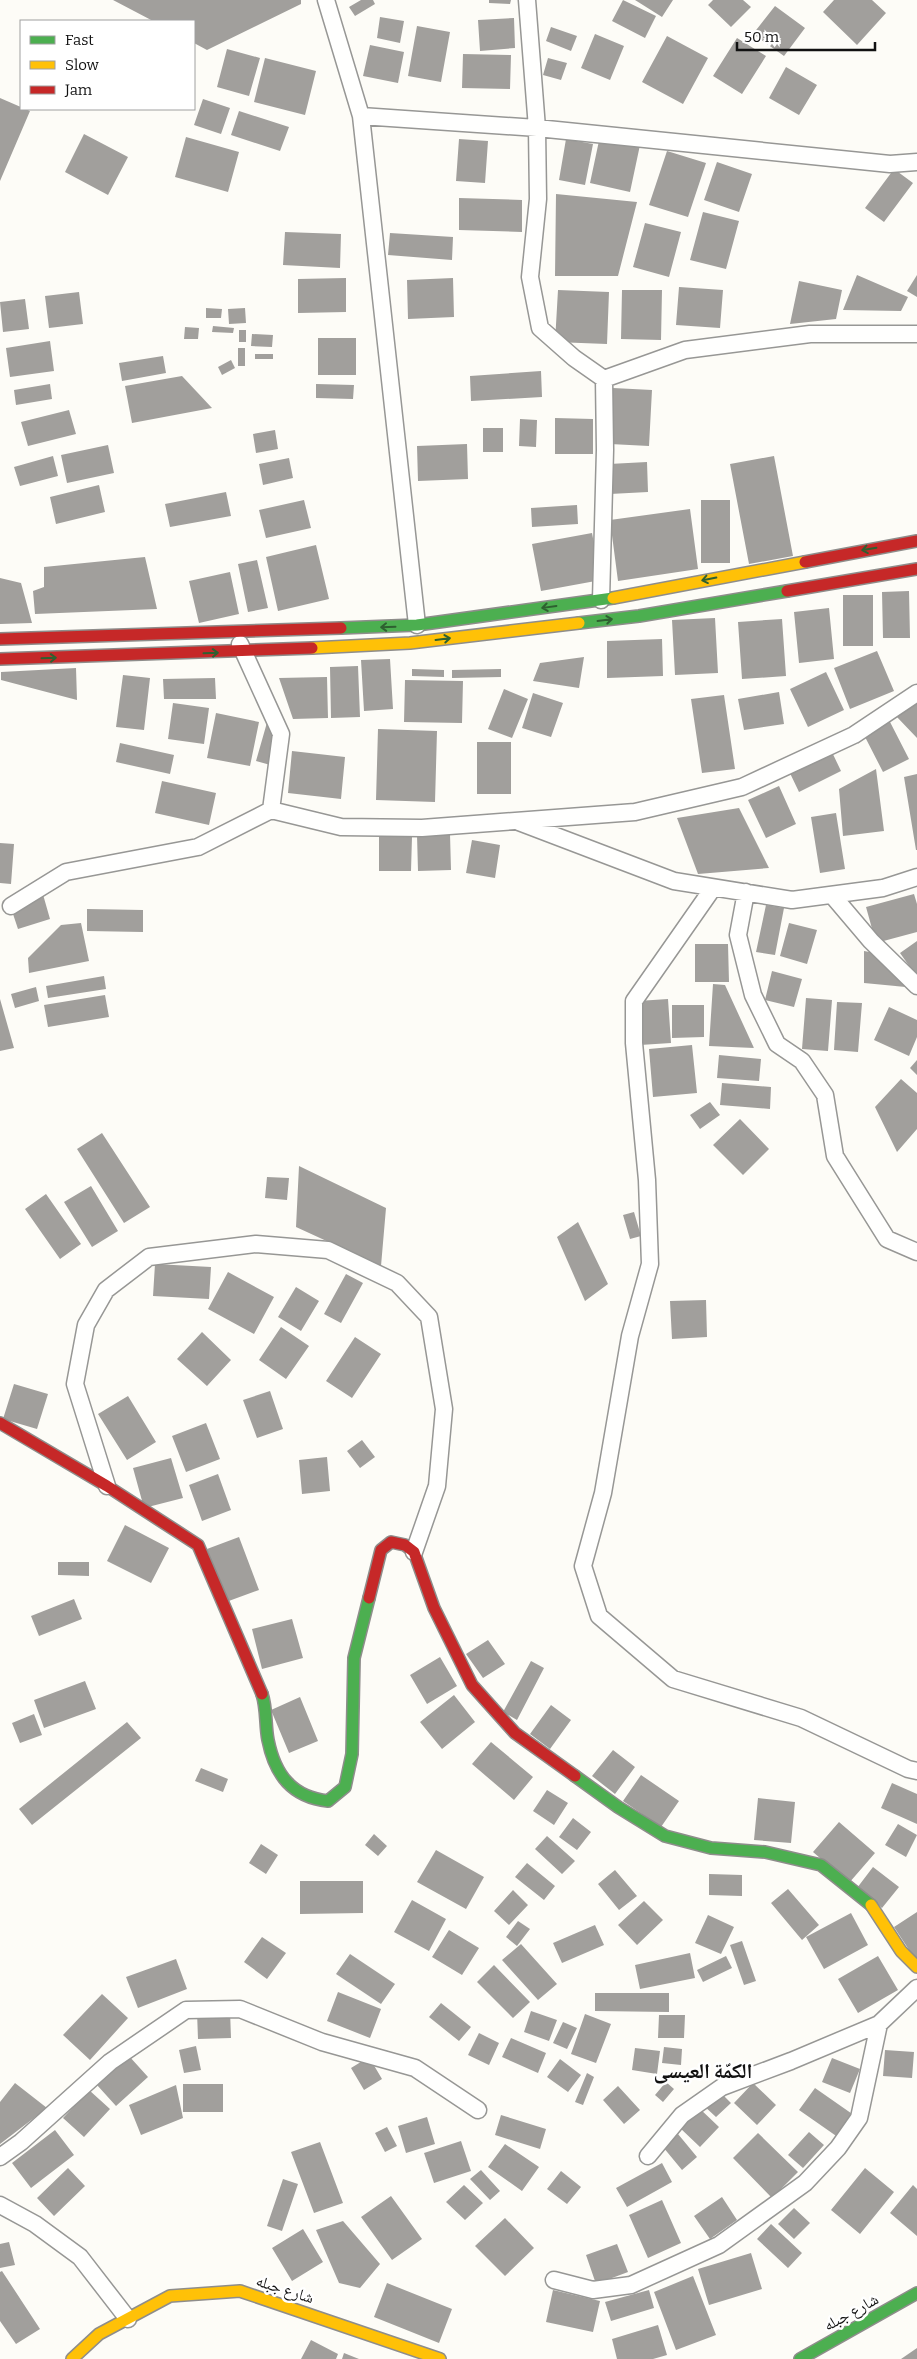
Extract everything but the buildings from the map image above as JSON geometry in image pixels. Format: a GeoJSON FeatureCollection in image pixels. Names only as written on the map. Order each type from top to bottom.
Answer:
{"type":"FeatureCollection","features":[{"type":"Feature","properties":{"kind":"street"},"geometry":{"type":"LineString","coordinates":[[326,0],[361,116],[417,626]]}},
{"type":"Feature","properties":{"kind":"street"},"geometry":{"type":"LineString","coordinates":[[527,0],[537,128],[538,198],[530,277],[540,328],[574,358],[604,379]]}},
{"type":"Feature","properties":{"kind":"street"},"geometry":{"type":"LineString","coordinates":[[361,116],[537,128],[890,164],[917,162]]}},
{"type":"Feature","properties":{"kind":"street"},"geometry":{"type":"LineString","coordinates":[[604,379],[685,350],[810,334],[917,334]]}},
{"type":"Feature","properties":{"kind":"street"},"geometry":{"type":"LineString","coordinates":[[601,600],[605,450],[604,379]]}},
{"type":"Feature","properties":{"kind":"street"},"geometry":{"type":"LineString","coordinates":[[0,639],[417,626],[601,600],[917,540]]}},
{"type":"Feature","properties":{"kind":"street"},"geometry":{"type":"LineString","coordinates":[[0,659],[244,652],[410,644],[629,617],[917,569]]}},
{"type":"Feature","properties":{"kind":"street"},"geometry":{"type":"LineString","coordinates":[[235,633],[281,734],[271,810]]}},
{"type":"Feature","properties":{"kind":"street"},"geometry":{"type":"LineString","coordinates":[[11,906],[66,872],[198,847],[271,810],[340,827],[422,828],[635,812],[742,787],[854,735],[917,694]]}},
{"type":"Feature","properties":{"kind":"street"},"geometry":{"type":"LineString","coordinates":[[515,820],[674,881],[792,900],[883,888],[917,877]]}},
{"type":"Feature","properties":{"kind":"street"},"geometry":{"type":"LineString","coordinates":[[713,888],[634,1001],[634,1043],[647,1180],[650,1264],[630,1336],[603,1492],[583,1566],[599,1616],[673,1679],[801,1718],[908,1769],[917,1771]]}},
{"type":"Feature","properties":{"kind":"street"},"geometry":{"type":"LineString","coordinates":[[746,892],[738,935],[752,995],[777,1044],[802,1061],[825,1095],[835,1156],[886,1239],[917,1252]]}},
{"type":"Feature","properties":{"kind":"street"},"geometry":{"type":"LineString","coordinates":[[832,894],[870,941],[917,986]]}},
{"type":"Feature","properties":{"kind":"street"},"geometry":{"type":"LineString","coordinates":[[107,1486],[75,1384],[86,1324],[106,1290],[149,1257],[256,1244],[328,1250],[397,1283],[429,1317],[444,1410],[436,1486],[414,1552]]}},
{"type":"Feature","properties":{"kind":"street"},"geometry":{"type":"LineString","coordinates":[[0,1423],[107,1486],[198,1545],[225,1604],[245,1658],[263,1696],[268,1740],[274,1767],[292,1788],[310,1799],[328,1801],[345,1787],[352,1754],[354,1658],[381,1550],[391,1542],[405,1545],[414,1552],[434,1608],[472,1685],[515,1733],[618,1807],[665,1836],[712,1848],[765,1852],[822,1865],[871,1905],[901,1951],[917,1967]]}},
{"type":"Feature","properties":{"kind":"street"},"geometry":{"type":"LineString","coordinates":[[648,2156],[682,2115],[722,2087],[792,2061],[879,2024],[917,1988]]}},
{"type":"Feature","properties":{"kind":"street"},"geometry":{"type":"LineString","coordinates":[[0,2157],[21,2142],[110,2062],[186,2010],[240,2009],[322,2042],[415,2068],[478,2110]]}},
{"type":"Feature","properties":{"kind":"street"},"geometry":{"type":"LineString","coordinates":[[554,2280],[593,2290],[631,2285],[719,2246],[805,2183],[838,2148],[859,2118],[879,2024]]}},
{"type":"Feature","properties":{"kind":"street"},"geometry":{"type":"LineString","coordinates":[[0,2205],[35,2224],[80,2257],[128,2319]]}},
{"type":"Feature","properties":{"kind":"street","name":"شارع جبله"},"geometry":{"type":"LineString","coordinates":[[72,2359],[100,2334],[170,2296],[240,2291],[440,2359]]}},
{"type":"Feature","properties":{"kind":"street","name":"شارع جبله"},"geometry":{"type":"LineString","coordinates":[[800,2359],[917,2293]]}},
{"type":"Feature","properties":{"kind":"traffic: fast"},"geometry":{"type":"LineString","coordinates":[[579,623],[639,616],[787,591]]}},
{"type":"Feature","properties":{"kind":"traffic: fast"},"geometry":{"type":"LineString","coordinates":[[341,628],[417,625],[613,598]]}},
{"type":"Feature","properties":{"kind":"traffic: fast"},"geometry":{"type":"LineString","coordinates":[[262,1694],[271,1753],[281,1774],[287,1782],[304,1795],[328,1801],[345,1787],[352,1754],[354,1658],[369,1598]]}},
{"type":"Feature","properties":{"kind":"traffic: fast"},"geometry":{"type":"LineString","coordinates":[[575,1776],[618,1807],[665,1836],[711,1848],[765,1852],[821,1865],[871,1905]]}},
{"type":"Feature","properties":{"kind":"traffic: fast"},"geometry":{"type":"LineString","coordinates":[[800,2359],[917,2293]]}},
{"type":"Feature","properties":{"kind":"traffic: slow"},"geometry":{"type":"LineString","coordinates":[[613,598],[805,562]]}},
{"type":"Feature","properties":{"kind":"traffic: slow"},"geometry":{"type":"LineString","coordinates":[[312,648],[410,643],[579,623]]}},
{"type":"Feature","properties":{"kind":"traffic: slow"},"geometry":{"type":"LineString","coordinates":[[871,1905],[901,1951],[917,1967]]}},
{"type":"Feature","properties":{"kind":"traffic: slow"},"geometry":{"type":"LineString","coordinates":[[72,2359],[99,2334],[170,2296],[240,2291],[440,2359]]}},
{"type":"Feature","properties":{"kind":"traffic: jam"},"geometry":{"type":"LineString","coordinates":[[805,562],[917,541]]}},
{"type":"Feature","properties":{"kind":"traffic: jam"},"geometry":{"type":"LineString","coordinates":[[787,591],[917,569]]}},
{"type":"Feature","properties":{"kind":"traffic: jam"},"geometry":{"type":"LineString","coordinates":[[0,639],[341,628]]}},
{"type":"Feature","properties":{"kind":"traffic: jam"},"geometry":{"type":"LineString","coordinates":[[0,659],[312,648]]}},
{"type":"Feature","properties":{"kind":"traffic: jam"},"geometry":{"type":"LineString","coordinates":[[0,1423],[107,1486],[198,1545],[262,1694]]}},
{"type":"Feature","properties":{"kind":"traffic: jam"},"geometry":{"type":"LineString","coordinates":[[369,1598],[381,1550],[391,1542],[405,1545],[414,1552],[434,1608],[472,1685],[515,1733],[575,1776]]}},
{"type":"Feature","properties":{"kind":"district","name":"الكمّة العيسى"},"geometry":{"type":"Point","coordinates":[703,2071]}}]}
